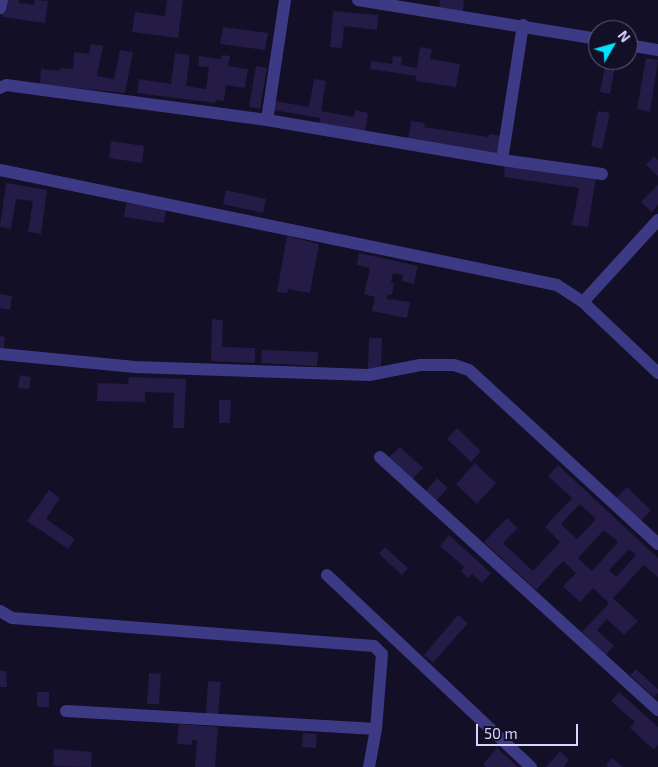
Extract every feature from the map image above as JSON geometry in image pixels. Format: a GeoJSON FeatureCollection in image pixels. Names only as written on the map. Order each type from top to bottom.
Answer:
{"type":"FeatureCollection","features":[{"type":"Feature","properties":{"kind":"street"},"geometry":{"type":"LineString","coordinates":[[0,8],[2,0]]}},
{"type":"Feature","properties":{"kind":"street"},"geometry":{"type":"LineString","coordinates":[[266,120],[285,0]]}},
{"type":"Feature","properties":{"kind":"street"},"geometry":{"type":"LineString","coordinates":[[358,0],[523,25],[588,37]]}},
{"type":"Feature","properties":{"kind":"street"},"geometry":{"type":"LineString","coordinates":[[502,160],[523,25]]}},
{"type":"Feature","properties":{"kind":"street"},"geometry":{"type":"LineString","coordinates":[[638,47],[658,50]]}},
{"type":"Feature","properties":{"kind":"street"},"geometry":{"type":"LineString","coordinates":[[0,88],[6,85],[266,120],[502,160],[602,174]]}},
{"type":"Feature","properties":{"kind":"street"},"geometry":{"type":"LineString","coordinates":[[0,170],[525,276],[557,285],[583,302],[658,373]]}},
{"type":"Feature","properties":{"kind":"street"},"geometry":{"type":"LineString","coordinates":[[583,302],[658,220]]}},
{"type":"Feature","properties":{"kind":"street"},"geometry":{"type":"LineString","coordinates":[[0,354],[135,367],[369,375],[420,365],[454,365],[469,370],[658,544]]}},
{"type":"Feature","properties":{"kind":"street"},"geometry":{"type":"LineString","coordinates":[[380,457],[658,710]]}},
{"type":"Feature","properties":{"kind":"street"},"geometry":{"type":"LineString","coordinates":[[327,575],[531,767]]}},
{"type":"Feature","properties":{"kind":"street"},"geometry":{"type":"LineString","coordinates":[[1,613],[12,618],[374,646],[382,654],[376,729],[369,767]]}},
{"type":"Feature","properties":{"kind":"street"},"geometry":{"type":"LineString","coordinates":[[66,711],[376,729]]}},
{"type":"Feature","properties":{"kind":"building"},"geometry":{"type":"Polygon","coordinates":[[[4,0],[19,0],[19,3],[34,5],[35,0],[48,1],[45,23],[2,17],[4,0]]]}},
{"type":"Feature","properties":{"kind":"building"},"geometry":{"type":"Polygon","coordinates":[[[167,0],[183,0],[178,38],[132,32],[135,12],[165,16],[167,0]]]}},
{"type":"Feature","properties":{"kind":"building"},"geometry":{"type":"Polygon","coordinates":[[[440,0],[464,0],[463,11],[439,8],[440,0]]]}},
{"type":"Feature","properties":{"kind":"building"},"geometry":{"type":"Polygon","coordinates":[[[333,11],[378,15],[377,30],[344,26],[342,48],[330,47],[333,11]]]}},
{"type":"Feature","properties":{"kind":"building"},"geometry":{"type":"Polygon","coordinates":[[[223,27],[268,33],[265,50],[220,44],[223,27]]]}},
{"type":"Feature","properties":{"kind":"building"},"geometry":{"type":"Polygon","coordinates":[[[91,44],[103,46],[97,76],[114,79],[120,50],[133,52],[125,93],[40,84],[41,69],[59,71],[60,68],[73,69],[74,52],[89,54],[91,44]]]}},
{"type":"Feature","properties":{"kind":"building"},"geometry":{"type":"Polygon","coordinates":[[[420,47],[432,49],[430,59],[460,64],[456,87],[415,81],[416,76],[370,69],[371,61],[392,64],[393,56],[402,57],[401,65],[417,68],[420,47]]]}},
{"type":"Feature","properties":{"kind":"building"},"geometry":{"type":"Polygon","coordinates":[[[175,53],[190,55],[186,86],[206,89],[209,67],[198,66],[199,56],[221,59],[222,55],[230,56],[228,66],[248,69],[245,88],[226,85],[224,101],[216,100],[215,103],[137,93],[139,79],[171,84],[175,53]]]}},
{"type":"Feature","properties":{"kind":"building"},"geometry":{"type":"Polygon","coordinates":[[[646,58],[658,60],[650,112],[637,109],[646,58]]]}},
{"type":"Feature","properties":{"kind":"building"},"geometry":{"type":"Polygon","coordinates":[[[256,66],[267,68],[260,109],[249,107],[256,66]]]}},
{"type":"Feature","properties":{"kind":"building"},"geometry":{"type":"Polygon","coordinates":[[[604,70],[614,70],[610,94],[600,92],[604,70]]]}},
{"type":"Feature","properties":{"kind":"building"},"geometry":{"type":"Polygon","coordinates":[[[314,79],[326,81],[321,111],[354,117],[355,110],[368,113],[365,132],[319,124],[320,118],[273,110],[274,101],[309,107],[314,79]]]}},
{"type":"Feature","properties":{"kind":"building"},"geometry":{"type":"Polygon","coordinates":[[[598,111],[610,113],[602,149],[591,146],[598,111]]]}},
{"type":"Feature","properties":{"kind":"building"},"geometry":{"type":"Polygon","coordinates":[[[411,121],[425,123],[424,127],[489,137],[489,134],[503,136],[500,154],[408,140],[411,121]]]}},
{"type":"Feature","properties":{"kind":"building"},"geometry":{"type":"Polygon","coordinates":[[[111,141],[144,146],[142,163],[109,158],[111,141]]]}},
{"type":"Feature","properties":{"kind":"building"},"geometry":{"type":"Polygon","coordinates":[[[654,156],[658,160],[658,176],[646,165],[654,156]]]}},
{"type":"Feature","properties":{"kind":"building"},"geometry":{"type":"Polygon","coordinates":[[[505,164],[596,177],[588,227],[572,225],[579,188],[504,177],[505,164]]]}},
{"type":"Feature","properties":{"kind":"building"},"geometry":{"type":"Polygon","coordinates":[[[6,183],[47,190],[41,234],[28,232],[33,201],[16,199],[11,229],[0,227],[6,183]]]}},
{"type":"Feature","properties":{"kind":"building"},"geometry":{"type":"Polygon","coordinates":[[[658,185],[658,205],[652,212],[641,202],[658,185]]]}},
{"type":"Feature","properties":{"kind":"building"},"geometry":{"type":"Polygon","coordinates":[[[226,190],[266,199],[263,213],[223,204],[226,190]]]}},
{"type":"Feature","properties":{"kind":"building"},"geometry":{"type":"Polygon","coordinates":[[[126,203],[166,209],[164,223],[124,217],[126,203]]]}},
{"type":"Feature","properties":{"kind":"building"},"geometry":{"type":"Polygon","coordinates":[[[287,236],[319,244],[310,293],[288,289],[287,293],[277,292],[287,236]]]}},
{"type":"Feature","properties":{"kind":"building"},"geometry":{"type":"Polygon","coordinates":[[[359,253],[418,266],[414,284],[402,281],[403,275],[393,273],[391,283],[394,283],[392,295],[388,294],[387,299],[410,302],[407,318],[372,311],[375,297],[364,294],[370,268],[357,265],[359,253]]]}},
{"type":"Feature","properties":{"kind":"building"},"geometry":{"type":"Polygon","coordinates":[[[0,294],[12,296],[10,310],[0,308],[0,294]]]}},
{"type":"Feature","properties":{"kind":"building"},"geometry":{"type":"Polygon","coordinates":[[[212,319],[223,320],[222,347],[255,348],[255,363],[211,361],[212,319]]]}},
{"type":"Feature","properties":{"kind":"building"},"geometry":{"type":"Polygon","coordinates":[[[0,336],[5,337],[3,352],[0,352],[0,336]]]}},
{"type":"Feature","properties":{"kind":"building"},"geometry":{"type":"Polygon","coordinates":[[[369,338],[382,338],[381,369],[368,369],[369,338]]]}},
{"type":"Feature","properties":{"kind":"building"},"geometry":{"type":"Polygon","coordinates":[[[262,350],[318,352],[317,366],[261,363],[262,350]]]}},
{"type":"Feature","properties":{"kind":"building"},"geometry":{"type":"Polygon","coordinates":[[[20,375],[31,377],[29,389],[18,388],[20,375]]]}},
{"type":"Feature","properties":{"kind":"building"},"geometry":{"type":"Polygon","coordinates":[[[129,377],[186,379],[184,428],[173,428],[174,393],[145,392],[145,402],[97,401],[98,383],[128,384],[129,377]]]}},
{"type":"Feature","properties":{"kind":"building"},"geometry":{"type":"Polygon","coordinates":[[[219,400],[231,400],[230,423],[219,423],[219,400]]]}},
{"type":"Feature","properties":{"kind":"building"},"geometry":{"type":"Polygon","coordinates":[[[457,428],[481,451],[471,462],[447,439],[457,428]]]}},
{"type":"Feature","properties":{"kind":"building"},"geometry":{"type":"Polygon","coordinates":[[[400,447],[423,468],[412,479],[389,457],[400,447]]]}},
{"type":"Feature","properties":{"kind":"building"},"geometry":{"type":"Polygon","coordinates":[[[475,463],[496,483],[477,504],[456,484],[475,463]]]}},
{"type":"Feature","properties":{"kind":"building"},"geometry":{"type":"Polygon","coordinates":[[[558,465],[658,558],[658,577],[644,565],[613,598],[638,621],[624,635],[607,619],[597,630],[614,646],[606,655],[582,632],[609,603],[593,588],[580,602],[563,586],[576,573],[563,561],[536,590],[484,542],[507,518],[518,528],[503,543],[533,571],[560,542],[545,527],[572,498],[548,476],[558,465]],[[580,504],[561,524],[577,539],[596,519],[580,504]],[[604,530],[578,558],[592,571],[618,542],[604,530]],[[629,549],[609,570],[616,577],[636,555],[629,549]]]}},
{"type":"Feature","properties":{"kind":"building"},"geometry":{"type":"Polygon","coordinates":[[[437,478],[448,488],[436,501],[426,491],[437,478]]]}},
{"type":"Feature","properties":{"kind":"building"},"geometry":{"type":"Polygon","coordinates":[[[627,487],[651,510],[641,521],[616,498],[627,487]]]}},
{"type":"Feature","properties":{"kind":"building"},"geometry":{"type":"Polygon","coordinates":[[[49,490],[60,498],[46,519],[75,539],[68,549],[27,521],[49,490]]]}},
{"type":"Feature","properties":{"kind":"building"},"geometry":{"type":"Polygon","coordinates":[[[449,535],[491,573],[482,583],[472,574],[468,578],[461,571],[464,567],[440,546],[449,535]]]}},
{"type":"Feature","properties":{"kind":"building"},"geometry":{"type":"Polygon","coordinates":[[[385,547],[408,568],[402,575],[379,554],[385,547]]]}},
{"type":"Feature","properties":{"kind":"building"},"geometry":{"type":"Polygon","coordinates":[[[458,615],[468,623],[433,663],[424,655],[458,615]]]}},
{"type":"Feature","properties":{"kind":"building"},"geometry":{"type":"Polygon","coordinates":[[[636,669],[658,689],[658,693],[654,697],[630,675],[636,669]]]}},
{"type":"Feature","properties":{"kind":"building"},"geometry":{"type":"Polygon","coordinates":[[[0,671],[6,671],[7,687],[0,687],[0,671]]]}},
{"type":"Feature","properties":{"kind":"building"},"geometry":{"type":"Polygon","coordinates":[[[149,673],[161,674],[159,704],[147,704],[149,673]]]}},
{"type":"Feature","properties":{"kind":"building"},"geometry":{"type":"Polygon","coordinates":[[[208,681],[221,682],[218,715],[206,714],[208,681]]]}},
{"type":"Feature","properties":{"kind":"building"},"geometry":{"type":"Polygon","coordinates":[[[37,692],[49,692],[49,707],[37,707],[37,692]]]}},
{"type":"Feature","properties":{"kind":"building"},"geometry":{"type":"Polygon","coordinates":[[[619,692],[658,727],[658,745],[654,750],[630,728],[635,722],[611,701],[619,692]]]}},
{"type":"Feature","properties":{"kind":"building"},"geometry":{"type":"Polygon","coordinates":[[[179,724],[218,727],[215,767],[195,767],[197,740],[192,740],[192,745],[177,744],[179,724]]]}},
{"type":"Feature","properties":{"kind":"building"},"geometry":{"type":"Polygon","coordinates":[[[303,733],[317,734],[316,748],[302,747],[303,733]]]}},
{"type":"Feature","properties":{"kind":"building"},"geometry":{"type":"Polygon","coordinates":[[[497,748],[518,767],[486,767],[483,764],[497,748]]]}},
{"type":"Feature","properties":{"kind":"building"},"geometry":{"type":"Polygon","coordinates":[[[54,749],[92,752],[91,767],[53,766],[54,749]]]}},
{"type":"Feature","properties":{"kind":"building"},"geometry":{"type":"Polygon","coordinates":[[[560,751],[569,760],[565,767],[546,767],[560,751]]]}},
{"type":"Feature","properties":{"kind":"building"},"geometry":{"type":"Polygon","coordinates":[[[612,758],[623,767],[608,767],[606,765],[612,758]]]}}]}
